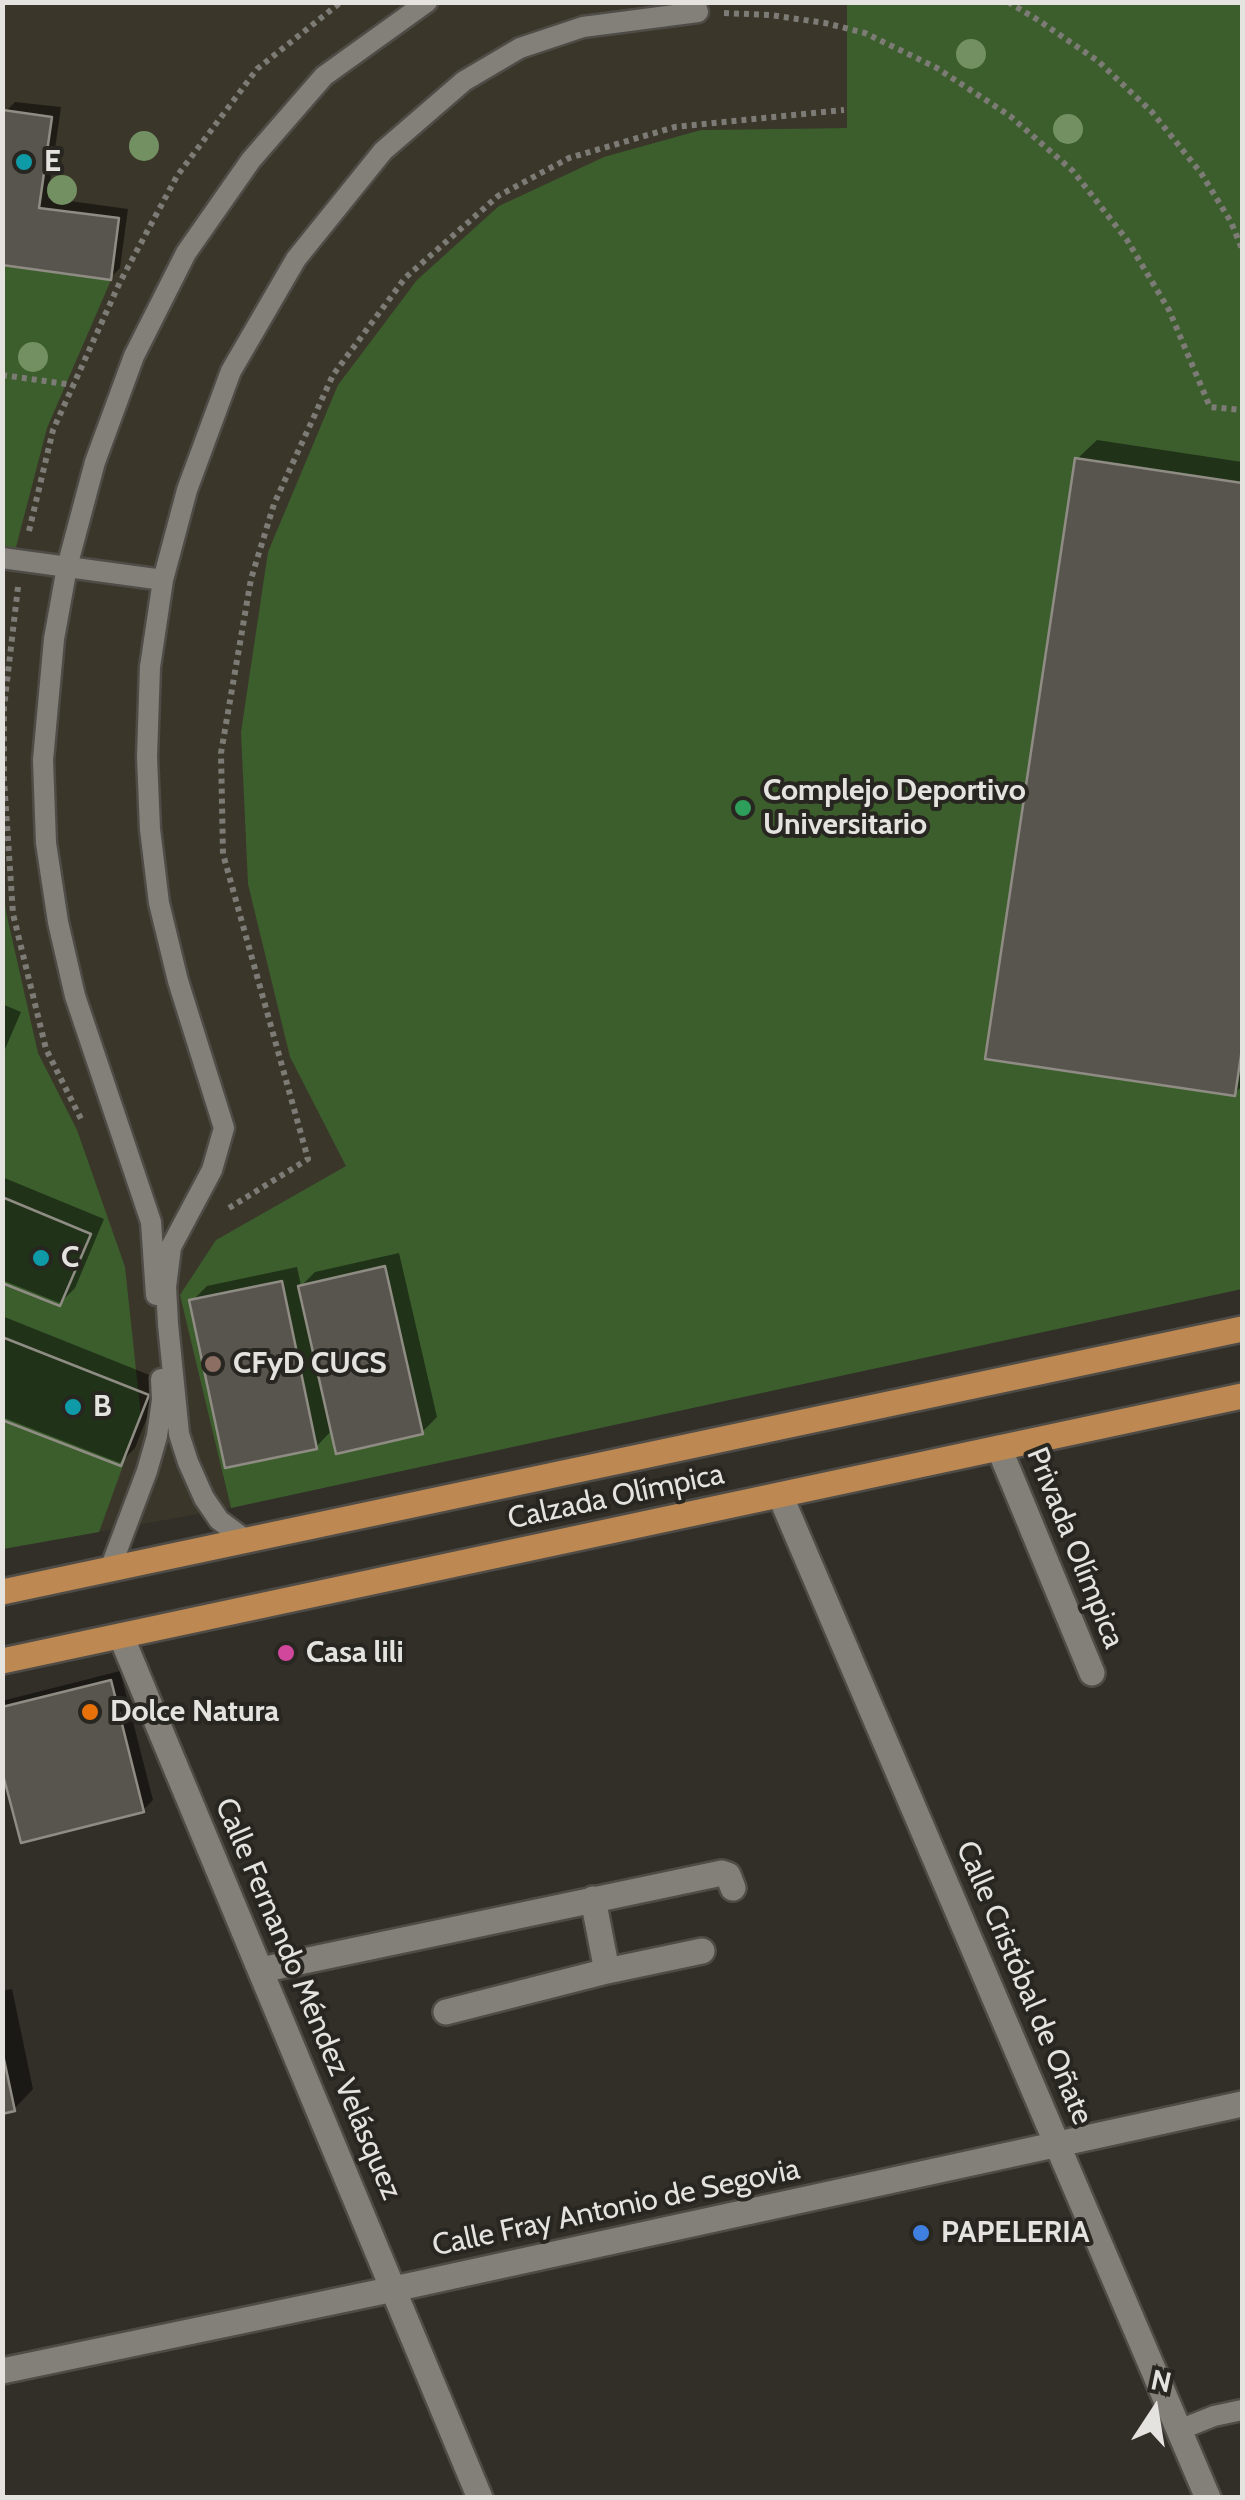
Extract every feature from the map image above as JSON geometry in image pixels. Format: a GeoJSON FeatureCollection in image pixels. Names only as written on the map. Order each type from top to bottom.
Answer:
{"type":"FeatureCollection","features":[{"type":"Feature","properties":{"kind":"main road","name":"Calzada Olímpica"},"geometry":{"type":"LineString","coordinates":[[2,1592],[1242,1329]]}},
{"type":"Feature","properties":{"kind":"main road","name":"Calzada Olímpica"},"geometry":{"type":"LineString","coordinates":[[2,1661],[1242,1396]]}},
{"type":"Feature","properties":{"kind":"street","name":"Privada Olímpica"},"geometry":{"type":"LineString","coordinates":[[999,1448],[1092,1673]]}},
{"type":"Feature","properties":{"kind":"street","name":"Calle Cristóbal de Oñate"},"geometry":{"type":"LineString","coordinates":[[780,1495],[1208,2498]]}},
{"type":"Feature","properties":{"kind":"street","name":"Calle Fernando Méndez Velásquez"},"geometry":{"type":"LineString","coordinates":[[122,1636],[480,2498]]}},
{"type":"Feature","properties":{"kind":"street"},"geometry":{"type":"LineString","coordinates":[[260,1970],[722,1873],[728,1875],[733,1888]]}},
{"type":"Feature","properties":{"kind":"street"},"geometry":{"type":"LineString","coordinates":[[594,1899],[607,1971]]}},
{"type":"Feature","properties":{"kind":"street"},"geometry":{"type":"LineString","coordinates":[[446,2012],[702,1951]]}},
{"type":"Feature","properties":{"kind":"street","name":"Calle Fray Antonio de Segovia"},"geometry":{"type":"LineString","coordinates":[[2,2370],[394,2289],[1242,2104]]}},
{"type":"Feature","properties":{"kind":"lane"},"geometry":{"type":"LineString","coordinates":[[110,1569],[147,1470],[162,1400],[150,1222],[75,996],[46,843],[43,760],[54,639],[67,567],[95,462],[134,356],[186,254],[251,160],[324,76],[427,2]]}},
{"type":"Feature","properties":{"kind":"lane"},"geometry":{"type":"LineString","coordinates":[[247,1541],[219,1520],[204,1498],[179,1434],[166,1287],[171,1247],[212,1170],[224,1128],[178,981],[159,903],[150,829],[150,667],[163,580],[187,490],[231,371],[296,259],[383,151],[464,81],[520,48],[583,27],[696,7]]}},
{"type":"Feature","properties":{"kind":"lane"},"geometry":{"type":"LineString","coordinates":[[12,560],[163,580]]}},
{"type":"Feature","properties":{"kind":"lane"},"geometry":{"type":"LineString","coordinates":[[150,1222],[186,1218]]}},
{"type":"Feature","properties":{"kind":"lane"},"geometry":{"type":"LineString","coordinates":[[1179,2430],[1242,2410]]}},
{"type":"Feature","properties":{"kind":"path"},"geometry":{"type":"LineString","coordinates":[[85,1128],[46,1050],[13,914],[4,780],[12,560],[52,430],[120,282],[177,176],[257,69],[341,2]]}},
{"type":"Feature","properties":{"kind":"path"},"geometry":{"type":"LineString","coordinates":[[1008,2],[1098,61],[1152,112],[1201,173],[1231,222],[1242,249]]}},
{"type":"Feature","properties":{"kind":"path"},"geometry":{"type":"LineString","coordinates":[[696,7],[825,23],[866,33],[937,68],[1010,116],[1073,172],[1127,240],[1169,310],[1210,407],[1242,410]]}},
{"type":"Feature","properties":{"kind":"path"},"geometry":{"type":"LineString","coordinates":[[221,1212],[308,1159],[223,854],[221,753],[257,560],[274,504],[333,375],[406,278],[498,196],[569,158],[675,127],[844,110]]}},
{"type":"Feature","properties":{"kind":"path"},"geometry":{"type":"LineString","coordinates":[[2,375],[72,385]]}},
{"type":"Feature","properties":{"kind":"shaded area"},"geometry":{"type":"Polygon","coordinates":[[[3,3],[847,3],[848,110],[847,128],[701,130],[290,1057],[347,1166],[216,1240],[223,1476],[231,1508],[3,1549],[3,3]]]}},
{"type":"Feature","properties":{"kind":"green space","name":"Complejo Deportivo Universitario"},"geometry":{"type":"Polygon","coordinates":[[[847,3],[1242,3],[1242,1289],[231,1508],[180,1295],[216,1240],[346,1166],[290,1057],[248,884],[241,732],[268,552],[338,385],[417,280],[499,206],[604,157],[701,130],[847,128],[847,3]]]}},
{"type":"Feature","properties":{"kind":"green space"},"geometry":{"type":"Polygon","coordinates":[[[3,265],[111,280],[47,428],[15,551],[3,549],[3,265]]]}},
{"type":"Feature","properties":{"kind":"green space"},"geometry":{"type":"Polygon","coordinates":[[[2,879],[38,1053],[77,1130],[125,1267],[141,1416],[99,1532],[3,1549],[2,879]]]}},
{"type":"Feature","properties":{"kind":"building","name":"E"},"geometry":{"type":"Polygon","coordinates":[[[3,110],[52,117],[39,208],[119,218],[111,280],[2,265],[3,110]]]}},
{"type":"Feature","properties":{"kind":"building"},"geometry":{"type":"Polygon","coordinates":[[[1075,458],[1242,483],[1242,1049],[1235,1096],[985,1059],[1075,458]]]}},
{"type":"Feature","properties":{"kind":"building","name":"C"},"geometry":{"type":"Polygon","coordinates":[[[2,1197],[91,1234],[60,1306],[2,1283],[2,1197]]]}},
{"type":"Feature","properties":{"kind":"building","name":"C"},"geometry":{"type":"Polygon","coordinates":[[[2,1197],[91,1234],[60,1306],[2,1283],[2,1197]]]}},
{"type":"Feature","properties":{"kind":"building"},"geometry":{"type":"Polygon","coordinates":[[[385,1266],[423,1434],[336,1454],[298,1286],[385,1266]]]}},
{"type":"Feature","properties":{"kind":"building"},"geometry":{"type":"Polygon","coordinates":[[[282,1281],[317,1449],[225,1468],[189,1300],[282,1281]]]}},
{"type":"Feature","properties":{"kind":"building","name":"B"},"geometry":{"type":"Polygon","coordinates":[[[2,1337],[149,1395],[121,1466],[2,1420],[2,1337]]]}},
{"type":"Feature","properties":{"kind":"building","name":"B"},"geometry":{"type":"Polygon","coordinates":[[[2,1337],[149,1395],[121,1466],[2,1420],[2,1337]]]}},
{"type":"Feature","properties":{"kind":"building"},"geometry":{"type":"Polygon","coordinates":[[[111,1680],[144,1812],[21,1843],[2,1771],[2,1707],[111,1680]]]}},
{"type":"Feature","properties":{"kind":"building"},"geometry":{"type":"Polygon","coordinates":[[[2,2050],[15,2111],[2,2114],[2,2050]]]}},
{"type":"Feature","properties":{"kind":"place","name":"E"},"geometry":{"type":"Point","coordinates":[24,162]}},
{"type":"Feature","properties":{"kind":"place","name":"Complejo Deportivo Universitario"},"geometry":{"type":"Point","coordinates":[743,808]}},
{"type":"Feature","properties":{"kind":"place","name":"C"},"geometry":{"type":"Point","coordinates":[41,1258]}},
{"type":"Feature","properties":{"kind":"place","name":"CFyD CUCS"},"geometry":{"type":"Point","coordinates":[213,1364]}},
{"type":"Feature","properties":{"kind":"place","name":"B"},"geometry":{"type":"Point","coordinates":[73,1407]}},
{"type":"Feature","properties":{"kind":"place","name":"Casa lili"},"geometry":{"type":"Point","coordinates":[286,1653]}},
{"type":"Feature","properties":{"kind":"place","name":"Dolce Natura"},"geometry":{"type":"Point","coordinates":[90,1712]}},
{"type":"Feature","properties":{"kind":"place","name":"PAPELERIA"},"geometry":{"type":"Point","coordinates":[921,2233]}}]}
